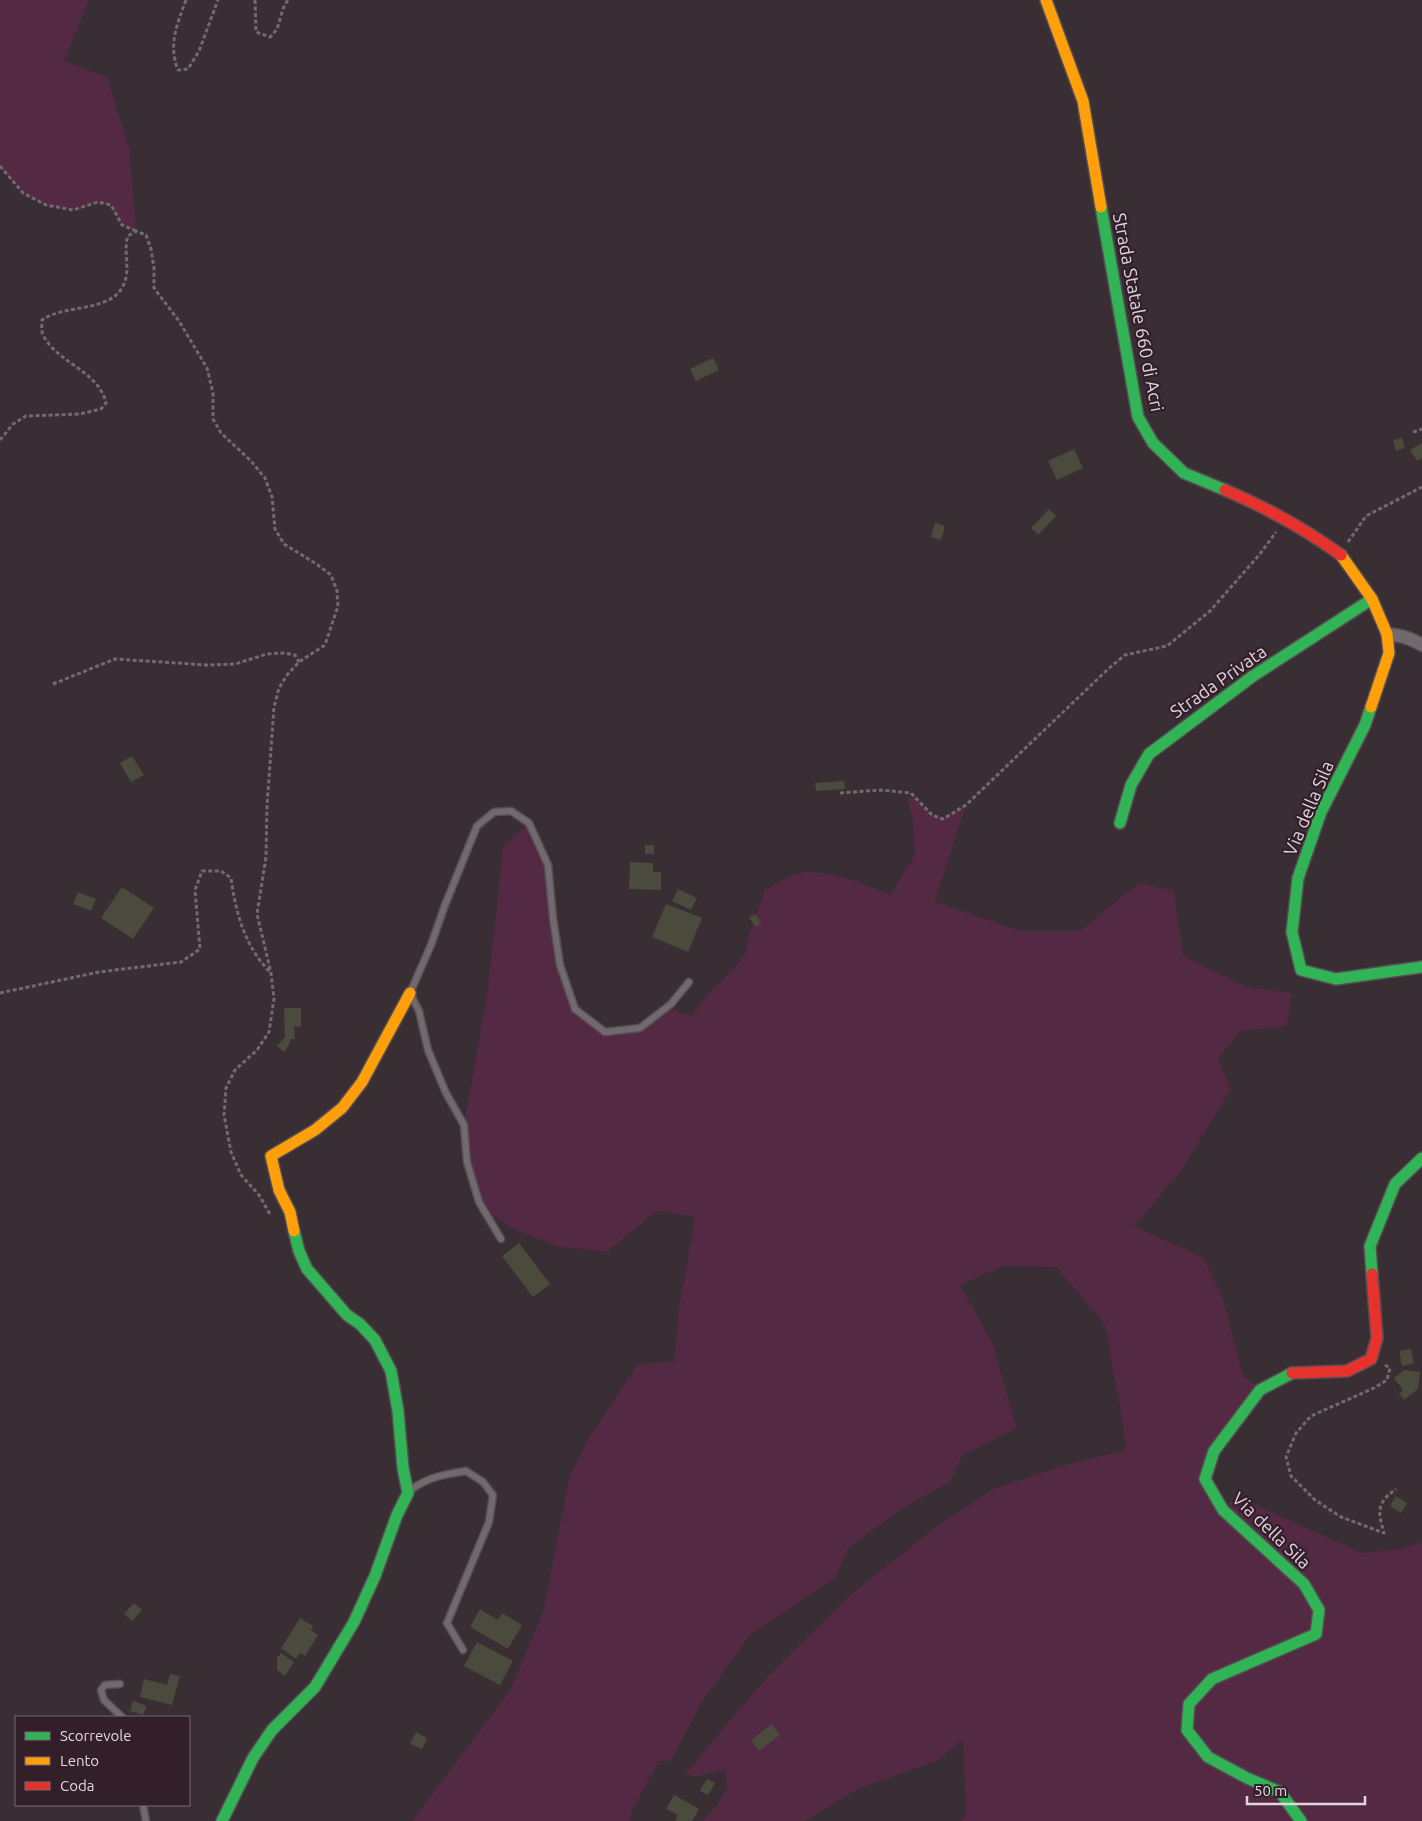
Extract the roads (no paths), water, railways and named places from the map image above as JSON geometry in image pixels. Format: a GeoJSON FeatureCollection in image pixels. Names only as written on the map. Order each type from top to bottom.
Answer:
{"type":"FeatureCollection","features":[{"type":"Feature","properties":{"kind":"main road","name":"Strada Statale 660 di Acri"},"geometry":{"type":"LineString","coordinates":[[1046,0],[1083,101],[1138,417],[1153,443],[1184,473],[1286,520],[1319,538],[1343,557],[1372,599],[1387,634]]}},
{"type":"Feature","properties":{"kind":"main road","name":"Strada Privata"},"geometry":{"type":"LineString","coordinates":[[1120,823],[1131,785],[1149,754],[1253,676],[1372,599]]}},
{"type":"Feature","properties":{"kind":"main road","name":"Via della Sila"},"geometry":{"type":"LineString","coordinates":[[1387,634],[1389,653],[1365,725],[1321,812],[1298,878],[1292,932],[1301,970],[1336,978],[1422,967]]}},
{"type":"Feature","properties":{"kind":"main road"},"geometry":{"type":"LineString","coordinates":[[222,1821],[238,1784],[253,1758],[272,1730],[316,1687],[354,1622],[375,1576],[397,1515],[408,1492],[403,1468],[398,1410],[391,1371],[375,1340],[360,1324],[347,1315],[307,1268],[299,1251],[290,1212],[278,1190],[272,1169],[272,1156],[315,1130],[342,1108],[362,1082],[410,993]]}},
{"type":"Feature","properties":{"kind":"main road","name":"Via della Sila"},"geometry":{"type":"LineString","coordinates":[[1301,1821],[1280,1792],[1208,1757],[1187,1730],[1189,1704],[1212,1679],[1316,1634],[1319,1610],[1304,1584],[1223,1510],[1205,1479],[1214,1451],[1260,1390],[1294,1372],[1347,1371],[1370,1359],[1377,1338],[1370,1246],[1395,1184],[1422,1158]]}},
{"type":"Feature","properties":{"kind":"street"},"geometry":{"type":"LineString","coordinates":[[1387,634],[1413,639],[1422,645]]}},
{"type":"Feature","properties":{"kind":"lane"},"geometry":{"type":"LineString","coordinates":[[501,1239],[478,1202],[467,1162],[464,1125],[446,1093],[428,1050],[419,1011],[410,993],[431,945],[477,826],[494,812],[511,811],[529,822],[548,865],[560,965],[575,1009],[605,1032],[640,1028],[671,1004],[690,982]]}},
{"type":"Feature","properties":{"kind":"lane"},"geometry":{"type":"LineString","coordinates":[[408,1492],[420,1483],[443,1475],[466,1472],[483,1482],[493,1495],[489,1522],[447,1623],[463,1650]]}},
{"type":"Feature","properties":{"kind":"lane"},"geometry":{"type":"LineString","coordinates":[[120,1684],[105,1685],[101,1690],[104,1700],[121,1716]]}},
{"type":"Feature","properties":{"kind":"lane"},"geometry":{"type":"LineString","coordinates":[[143,1806],[146,1821]]}}]}
